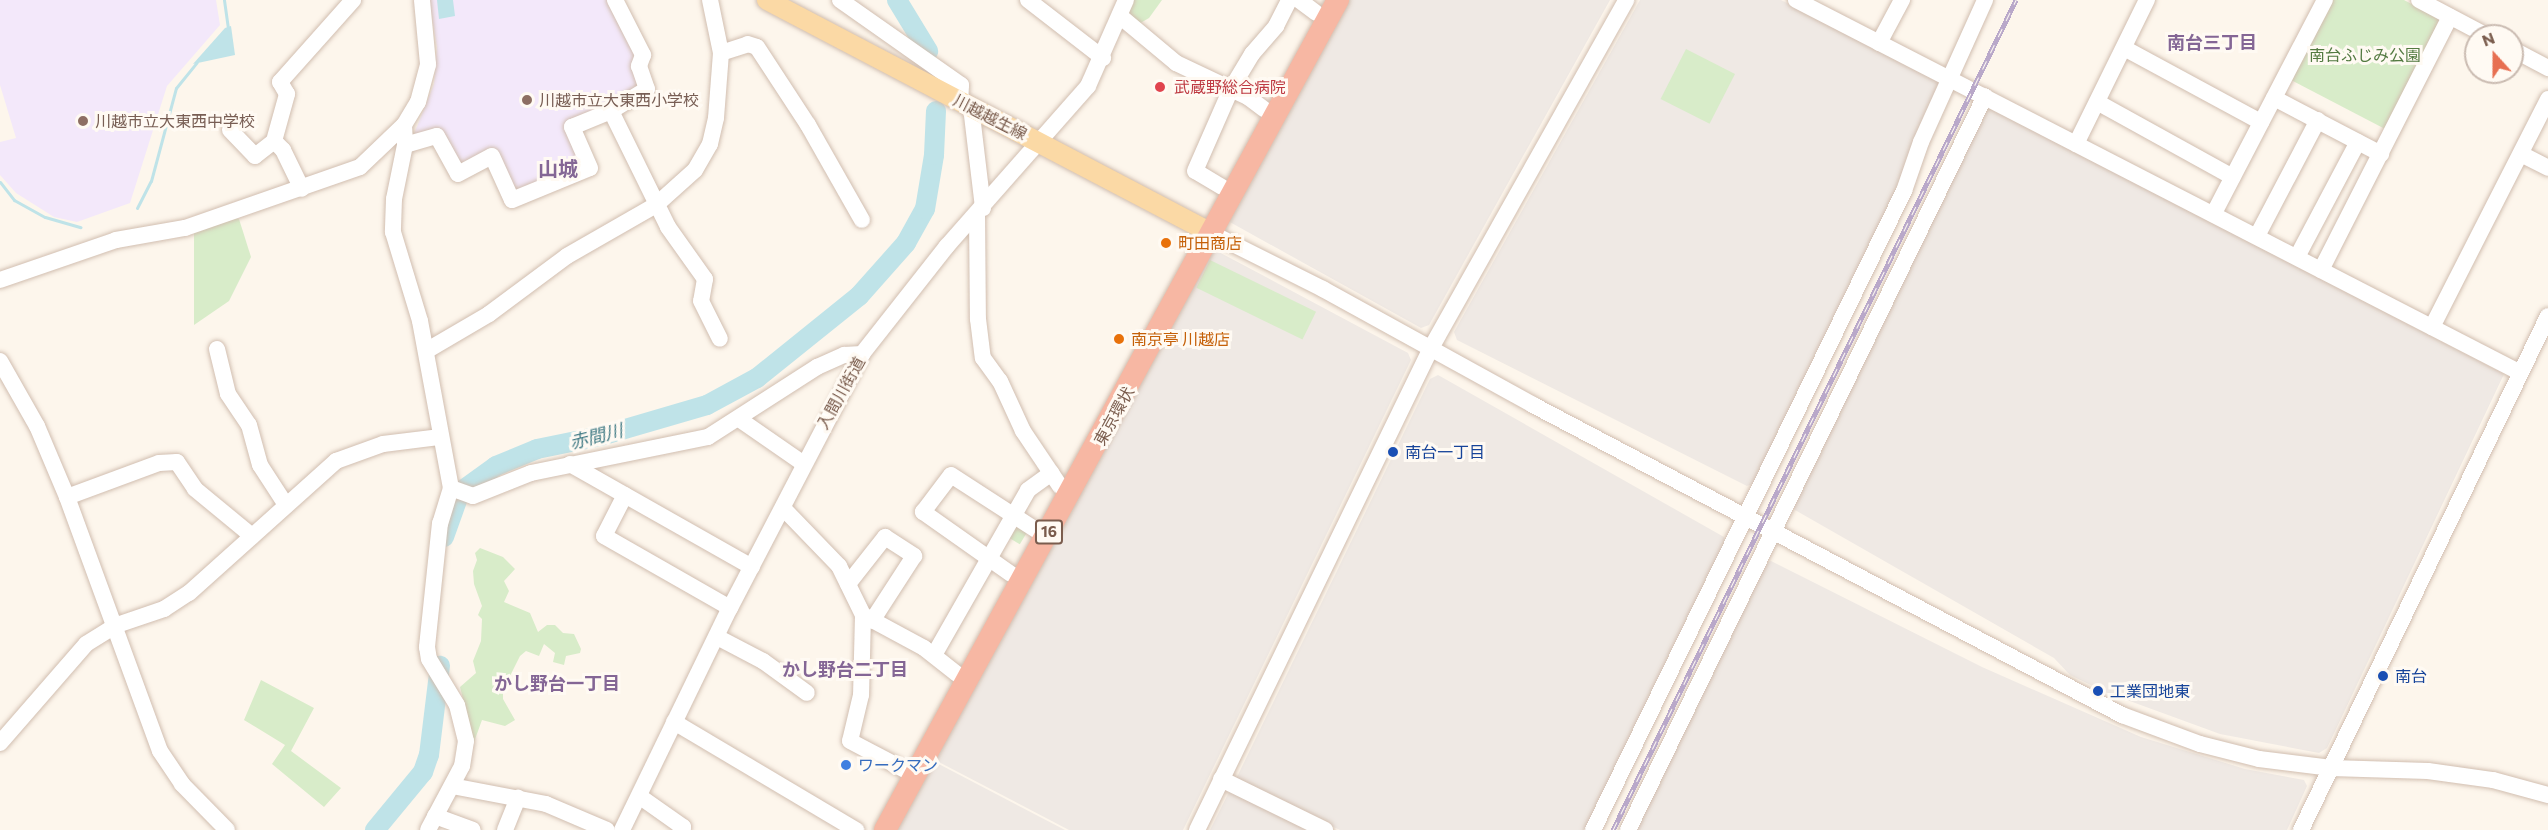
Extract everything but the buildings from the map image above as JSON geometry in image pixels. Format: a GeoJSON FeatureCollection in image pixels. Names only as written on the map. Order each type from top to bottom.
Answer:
{"type":"FeatureCollection","features":[{"type":"Feature","properties":{"kind":"highway","name":"東京環状"},"geometry":{"type":"LineString","coordinates":[[885,830],[1207,231],[1338,0]]}},
{"type":"Feature","properties":{"kind":"highway","name":"東京環状"},"geometry":{"type":"LineString","coordinates":[[872,830],[1036,530],[1055,479],[1207,231],[1222,187],[1264,109],[1313,4]]}},
{"type":"Feature","properties":{"kind":"main road","name":"川越越生線"},"geometry":{"type":"LineString","coordinates":[[767,0],[1207,231]]}},
{"type":"Feature","properties":{"kind":"street"},"geometry":{"type":"LineString","coordinates":[[231,130],[255,156],[274,141],[287,94],[280,82],[353,0]]}},
{"type":"Feature","properties":{"kind":"street"},"geometry":{"type":"LineString","coordinates":[[0,280],[116,240],[170,233],[360,167],[404,125],[418,102],[428,64],[422,0]]}},
{"type":"Feature","properties":{"kind":"street"},"geometry":{"type":"LineString","coordinates":[[405,146],[437,136],[458,174],[492,156],[512,200],[590,168],[572,127],[611,111],[647,89],[639,66],[643,55],[615,0]]}},
{"type":"Feature","properties":{"kind":"street"},"geometry":{"type":"LineString","coordinates":[[426,351],[489,315],[567,256],[656,205],[695,170],[710,144],[716,118],[721,53],[710,0]]}},
{"type":"Feature","properties":{"kind":"street"},"geometry":{"type":"LineString","coordinates":[[1028,0],[1103,58]]}},
{"type":"Feature","properties":{"kind":"street","name":"入間川街道"},"geometry":{"type":"LineString","coordinates":[[622,830],[730,608],[862,354],[980,210],[1041,143],[1088,86],[1103,58],[1126,0]]}},
{"type":"Feature","properties":{"kind":"street"},"geometry":{"type":"LineString","coordinates":[[1222,187],[1195,171],[1231,89],[1252,54],[1276,26],[1289,0]]}},
{"type":"Feature","properties":{"kind":"street"},"geometry":{"type":"LineString","coordinates":[[1197,830],[1431,348],[1626,0]]}},
{"type":"Feature","properties":{"kind":"street"},"geometry":{"type":"LineString","coordinates":[[1796,0],[1818,5],[1879,43],[2214,213],[2519,372]]}},
{"type":"Feature","properties":{"kind":"street"},"geometry":{"type":"LineString","coordinates":[[1879,43],[1902,0]]}},
{"type":"Feature","properties":{"kind":"street"},"geometry":{"type":"LineString","coordinates":[[1593,830],[1904,191],[1917,150],[1952,79],[1985,0]]}},
{"type":"Feature","properties":{"kind":"street"},"geometry":{"type":"LineString","coordinates":[[2076,144],[2147,0]]}},
{"type":"Feature","properties":{"kind":"street"},"geometry":{"type":"LineString","coordinates":[[2214,213],[2325,0]]}},
{"type":"Feature","properties":{"kind":"street"},"geometry":{"type":"LineString","coordinates":[[2419,0],[2464,24]]}},
{"type":"Feature","properties":{"kind":"street"},"geometry":{"type":"LineString","coordinates":[[850,2],[961,85],[966,104],[980,210],[978,319],[983,358],[1055,479],[1028,490],[934,655]]}},
{"type":"Feature","properties":{"kind":"street"},"geometry":{"type":"LineString","coordinates":[[1121,17],[1176,63],[1231,89],[1264,109]]}},
{"type":"Feature","properties":{"kind":"street"},"geometry":{"type":"LineString","coordinates":[[2321,270],[2450,17]]}},
{"type":"Feature","properties":{"kind":"street"},"geometry":{"type":"LineString","coordinates":[[721,53],[748,44],[757,47],[794,102],[862,220]]}},
{"type":"Feature","properties":{"kind":"street"},"geometry":{"type":"LineString","coordinates":[[2124,48],[2261,122]]}},
{"type":"Feature","properties":{"kind":"street"},"geometry":{"type":"LineString","coordinates":[[2524,55],[2548,68]]}},
{"type":"Feature","properties":{"kind":"street"},"geometry":{"type":"LineString","coordinates":[[1628,830],[1985,96]]}},
{"type":"Feature","properties":{"kind":"street"},"geometry":{"type":"LineString","coordinates":[[2274,98],[2381,154]]}},
{"type":"Feature","properties":{"kind":"street"},"geometry":{"type":"LineString","coordinates":[[2432,327],[2548,99]]}},
{"type":"Feature","properties":{"kind":"street"},"geometry":{"type":"LineString","coordinates":[[2097,102],[2233,177]]}},
{"type":"Feature","properties":{"kind":"street"},"geometry":{"type":"LineString","coordinates":[[611,111],[656,205],[682,251],[705,279],[701,301],[720,339]]}},
{"type":"Feature","properties":{"kind":"street"},"geometry":{"type":"LineString","coordinates":[[2257,236],[2318,120]]}},
{"type":"Feature","properties":{"kind":"street"},"geometry":{"type":"LineString","coordinates":[[404,125],[405,146],[392,222],[426,351],[439,437],[459,490]]}},
{"type":"Feature","properties":{"kind":"street"},"geometry":{"type":"LineString","coordinates":[[274,141],[288,159],[302,189]]}},
{"type":"Feature","properties":{"kind":"street"},"geometry":{"type":"LineString","coordinates":[[2297,257],[2358,142]]}},
{"type":"Feature","properties":{"kind":"street"},"geometry":{"type":"LineString","coordinates":[[2521,154],[2548,168]]}},
{"type":"Feature","properties":{"kind":"street"},"geometry":{"type":"LineString","coordinates":[[1207,231],[2122,714],[2236,754],[2331,768],[2428,771],[2493,780],[2548,795]]}},
{"type":"Feature","properties":{"kind":"street"},"geometry":{"type":"LineString","coordinates":[[2301,830],[2519,372],[2544,335],[2548,315]]}},
{"type":"Feature","properties":{"kind":"street"},"geometry":{"type":"LineString","coordinates":[[217,349],[228,394],[249,424],[260,465],[286,505]]}},
{"type":"Feature","properties":{"kind":"street"},"geometry":{"type":"LineString","coordinates":[[459,490],[484,493],[511,478],[570,464],[693,442],[739,419],[824,363],[844,355],[862,354]]}},
{"type":"Feature","properties":{"kind":"street"},"geometry":{"type":"LineString","coordinates":[[0,362],[37,426],[67,497],[117,625],[125,657],[160,751],[182,784],[227,830]]}},
{"type":"Feature","properties":{"kind":"street"},"geometry":{"type":"LineString","coordinates":[[739,419],[804,464]]}},
{"type":"Feature","properties":{"kind":"street"},"geometry":{"type":"LineString","coordinates":[[0,743],[76,653],[117,625],[164,609],[189,593],[327,467],[347,455],[383,444],[439,437]]}},
{"type":"Feature","properties":{"kind":"street"},"geometry":{"type":"LineString","coordinates":[[67,497],[159,463],[177,462],[195,489],[252,536]]}},
{"type":"Feature","properties":{"kind":"street"},"geometry":{"type":"LineString","coordinates":[[570,464],[752,567]]}},
{"type":"Feature","properties":{"kind":"street"},"geometry":{"type":"LineString","coordinates":[[1011,574],[922,512],[951,475],[1036,530]]}},
{"type":"Feature","properties":{"kind":"street"},"geometry":{"type":"LineString","coordinates":[[459,490],[440,523],[426,631],[429,659],[460,711],[466,741],[464,758],[452,786],[431,823],[473,830]]}},
{"type":"Feature","properties":{"kind":"street"},"geometry":{"type":"LineString","coordinates":[[625,495],[604,536],[730,608]]}},
{"type":"Feature","properties":{"kind":"street"},"geometry":{"type":"LineString","coordinates":[[783,508],[839,566],[867,618],[934,655],[957,674]]}},
{"type":"Feature","properties":{"kind":"street"},"geometry":{"type":"LineString","coordinates":[[848,584],[885,537],[914,556],[867,618],[861,695],[849,741],[905,770]]}},
{"type":"Feature","properties":{"kind":"street"},"geometry":{"type":"LineString","coordinates":[[717,637],[763,661],[807,693]]}},
{"type":"Feature","properties":{"kind":"street"},"geometry":{"type":"LineString","coordinates":[[674,722],[856,830]]}},
{"type":"Feature","properties":{"kind":"street"},"geometry":{"type":"LineString","coordinates":[[1221,779],[1325,830]]}},
{"type":"Feature","properties":{"kind":"street"},"geometry":{"type":"LineString","coordinates":[[452,786],[546,804],[607,830]]}},
{"type":"Feature","properties":{"kind":"street"},"geometry":{"type":"LineString","coordinates":[[639,796],[683,827],[681,830]]}},
{"type":"Feature","properties":{"kind":"street"},"geometry":{"type":"LineString","coordinates":[[505,830],[518,797]]}},
{"type":"Feature","properties":{"kind":"shaded area","name":"川越市立大東西中学校"},"geometry":{"type":"Polygon","coordinates":[[[0,0],[216,0],[220,25],[167,86],[130,203],[77,222],[54,217],[16,193],[0,175],[0,142],[16,138],[0,85],[0,0]]]}},
{"type":"Feature","properties":{"kind":"shaded area","name":"川越市立大東西小学校"},"geometry":{"type":"Polygon","coordinates":[[[429,0],[612,0],[636,48],[644,86],[569,124],[585,163],[513,196],[493,153],[459,170],[438,132],[412,139],[434,84],[437,47],[429,0]]]}},
{"type":"Feature","properties":{"kind":"shaded area"},"geometry":{"type":"Polygon","coordinates":[[[1349,0],[1610,0],[1429,325],[1421,328],[1228,221],[1349,0]]]}},
{"type":"Feature","properties":{"kind":"shaded area"},"geometry":{"type":"Polygon","coordinates":[[[1640,0],[1781,0],[1939,81],[1941,86],[1902,178],[1755,483],[1747,486],[1457,340],[1454,332],[1640,0]]]}},
{"type":"Feature","properties":{"kind":"shaded area"},"geometry":{"type":"Polygon","coordinates":[[[1989,107],[2504,374],[2327,748],[2319,753],[2220,734],[2105,692],[2070,675],[2054,658],[1795,510],[1792,505],[1984,109],[1989,107]]]}},
{"type":"Feature","properties":{"kind":"shaded area"},"geometry":{"type":"Polygon","coordinates":[[[1217,251],[1408,353],[1411,360],[1183,830],[1069,830],[935,760],[1209,253],[1217,251]]]}},
{"type":"Feature","properties":{"kind":"shaded area"},"geometry":{"type":"Polygon","coordinates":[[[1438,375],[1724,537],[1725,542],[1587,830],[1340,830],[1236,779],[1430,379],[1438,375]]]}},
{"type":"Feature","properties":{"kind":"shaded area"},"geometry":{"type":"Polygon","coordinates":[[[1771,561],[1982,667],[2141,737],[2245,769],[2304,780],[2307,786],[2287,830],[1634,830],[1765,563],[1771,561]]]}},
{"type":"Feature","properties":{"kind":"shaded area"},"geometry":{"type":"Polygon","coordinates":[[[933,761],[1065,830],[896,830],[933,761]]]}},
{"type":"Feature","properties":{"kind":"shaded area"},"geometry":{"type":"Polygon","coordinates":[[[1230,790],[1312,830],[1210,830],[1230,790]]]}},
{"type":"Feature","properties":{"kind":"green space"},"geometry":{"type":"Polygon","coordinates":[[[1131,0],[1162,0],[1149,18],[1137,25],[1126,16],[1131,0]]]}},
{"type":"Feature","properties":{"kind":"green space","name":"南台ふじみ公園"},"geometry":{"type":"Polygon","coordinates":[[[2332,0],[2404,0],[2440,19],[2387,130],[2291,80],[2332,0]]]}},
{"type":"Feature","properties":{"kind":"green space"},"geometry":{"type":"Polygon","coordinates":[[[1686,49],[1735,74],[1710,124],[1661,99],[1686,49]]]}},
{"type":"Feature","properties":{"kind":"green space"},"geometry":{"type":"Polygon","coordinates":[[[235,218],[239,219],[251,257],[229,301],[194,325],[194,232],[235,218]]]}},
{"type":"Feature","properties":{"kind":"green space"},"geometry":{"type":"Polygon","coordinates":[[[1210,260],[1316,312],[1302,340],[1196,288],[1210,260]]]}},
{"type":"Feature","properties":{"kind":"green space"},"geometry":{"type":"Polygon","coordinates":[[[1014,521],[1029,530],[1020,544],[1005,536],[1014,521]]]}},
{"type":"Feature","properties":{"kind":"green space"},"geometry":{"type":"Polygon","coordinates":[[[480,548],[503,557],[515,569],[504,581],[509,591],[504,602],[530,613],[538,632],[547,625],[555,625],[563,633],[574,634],[581,649],[580,653],[566,656],[564,665],[553,662],[555,653],[544,644],[539,656],[526,651],[520,656],[510,676],[505,675],[503,685],[503,699],[515,720],[505,726],[482,720],[474,742],[460,687],[476,673],[473,661],[481,641],[482,619],[478,615],[482,606],[474,584],[473,571],[477,560],[475,553],[480,548]]]}},
{"type":"Feature","properties":{"kind":"green space"},"geometry":{"type":"Polygon","coordinates":[[[261,680],[314,708],[291,751],[341,788],[324,807],[272,764],[285,745],[244,720],[261,680]]]}},
{"type":"Feature","properties":{"kind":"water"},"geometry":{"type":"Polygon","coordinates":[[[437,0],[453,0],[455,16],[439,19],[437,0]]]}},
{"type":"Feature","properties":{"kind":"water"},"geometry":{"type":"Polygon","coordinates":[[[231,26],[235,55],[193,64],[225,28],[231,26]]]}},
{"type":"Feature","properties":{"kind":"waterway"},"geometry":{"type":"LineString","coordinates":[[224,0],[228,29]]}},
{"type":"Feature","properties":{"kind":"waterway","name":"赤間川"},"geometry":{"type":"LineString","coordinates":[[897,0],[928,51]]}},
{"type":"Feature","properties":{"kind":"waterway"},"geometry":{"type":"LineString","coordinates":[[137,208],[151,181],[176,88],[197,62]]}},
{"type":"Feature","properties":{"kind":"waterway","name":"赤間川"},"geometry":{"type":"LineString","coordinates":[[444,537],[460,492],[496,466],[537,449],[601,436],[707,405],[757,378],[859,296],[906,243],[925,209],[934,155],[936,111]]}},
{"type":"Feature","properties":{"kind":"waterway"},"geometry":{"type":"LineString","coordinates":[[0,182],[14,200],[45,217],[81,227]]}},
{"type":"Feature","properties":{"kind":"waterway","name":"赤間川"},"geometry":{"type":"LineString","coordinates":[[375,830],[423,772],[429,755],[440,666]]}},
{"type":"Feature","properties":{"kind":"railway"},"geometry":{"type":"LineString","coordinates":[[1613,830],[2016,0]]}},
{"type":"Feature","properties":{"kind":"place","name":"武蔵野総合病院"},"geometry":{"type":"Point","coordinates":[1160,87]}},
{"type":"Feature","properties":{"kind":"place","name":"川越市立大東西小学校"},"geometry":{"type":"Point","coordinates":[527,100]}},
{"type":"Feature","properties":{"kind":"place","name":"川越市立大東西中学校"},"geometry":{"type":"Point","coordinates":[83,121]}},
{"type":"Feature","properties":{"kind":"place","name":"町田商店"},"geometry":{"type":"Point","coordinates":[1166,243]}},
{"type":"Feature","properties":{"kind":"place","name":"南京亭 川越店"},"geometry":{"type":"Point","coordinates":[1119,339]}},
{"type":"Feature","properties":{"kind":"place","name":"南台一丁目"},"geometry":{"type":"Point","coordinates":[1393,452]}},
{"type":"Feature","properties":{"kind":"place","name":"南台"},"geometry":{"type":"Point","coordinates":[2383,676]}},
{"type":"Feature","properties":{"kind":"place","name":"工業団地東"},"geometry":{"type":"Point","coordinates":[2098,691]}},
{"type":"Feature","properties":{"kind":"place","name":"ワークマン"},"geometry":{"type":"Point","coordinates":[846,765]}},
{"type":"Feature","properties":{"kind":"district","name":"南台三丁目"},"geometry":{"type":"Point","coordinates":[2212,42]}},
{"type":"Feature","properties":{"kind":"district","name":"山城"},"geometry":{"type":"Point","coordinates":[558,168]}},
{"type":"Feature","properties":{"kind":"district","name":"かし野台二丁目"},"geometry":{"type":"Point","coordinates":[845,669]}},
{"type":"Feature","properties":{"kind":"district","name":"かし野台一丁目"},"geometry":{"type":"Point","coordinates":[557,683]}}]}
